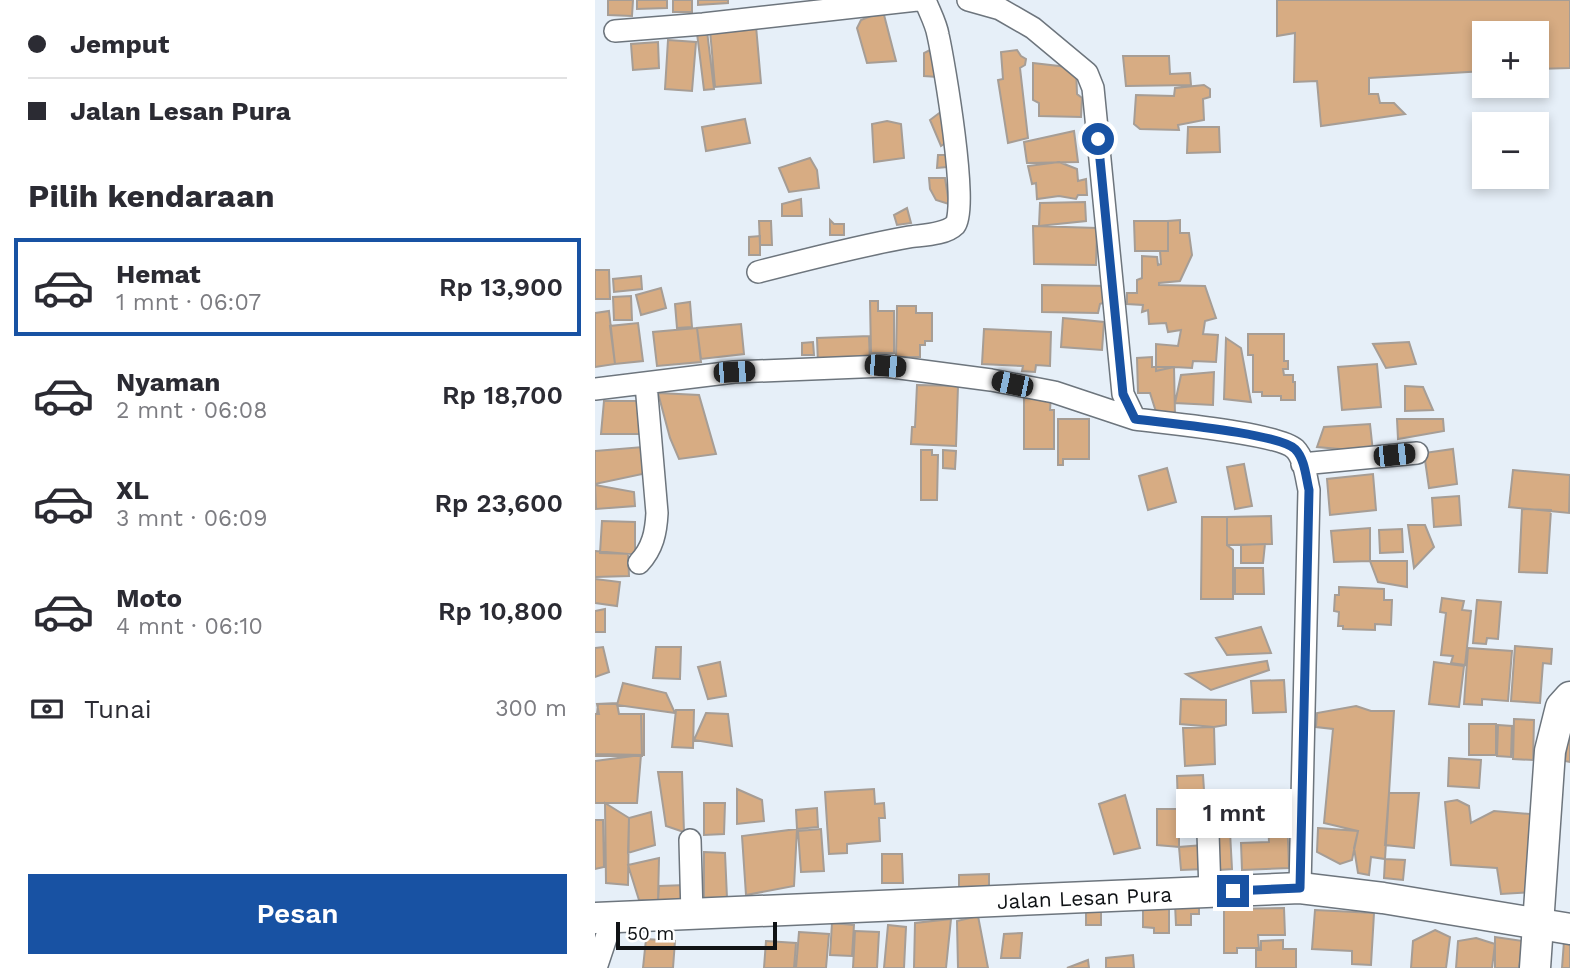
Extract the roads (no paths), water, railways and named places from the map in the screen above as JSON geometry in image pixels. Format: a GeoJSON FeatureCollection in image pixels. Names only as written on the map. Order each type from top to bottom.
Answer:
{"type":"FeatureCollection","features":[{"type":"Feature","properties":{"kind":"street"},"geometry":{"type":"LineString","coordinates":[[615,31],[917,0]]}},
{"type":"Feature","properties":{"kind":"street"},"geometry":{"type":"LineString","coordinates":[[758,272],[857,246],[935,233],[956,224],[959,214],[958,158],[938,32],[925,0]]}},
{"type":"Feature","properties":{"kind":"street"},"geometry":{"type":"LineString","coordinates":[[968,0],[1000,9],[1033,28],[1087,73],[1093,88],[1123,394],[1135,419]]}},
{"type":"Feature","properties":{"kind":"street"},"geometry":{"type":"LineString","coordinates":[[595,389],[734,372],[885,366],[991,380],[1054,392],[1135,419],[1229,431],[1294,447],[1303,464],[1309,490],[1300,888]]}},
{"type":"Feature","properties":{"kind":"street"},"geometry":{"type":"LineString","coordinates":[[639,563],[649,552],[656,529],[657,513],[646,384]]}},
{"type":"Feature","properties":{"kind":"street"},"geometry":{"type":"LineString","coordinates":[[1303,464],[1417,453]]}},
{"type":"Feature","properties":{"kind":"street"},"geometry":{"type":"LineString","coordinates":[[1535,968],[1550,751],[1561,707],[1570,697]]}},
{"type":"Feature","properties":{"kind":"street"},"geometry":{"type":"LineString","coordinates":[[1207,804],[1210,891]]}},
{"type":"Feature","properties":{"kind":"street"},"geometry":{"type":"LineString","coordinates":[[690,840],[692,915]]}},
{"type":"Feature","properties":{"kind":"street","name":"Jalan Lesan Pura"},"geometry":{"type":"LineString","coordinates":[[604,918],[1300,888],[1383,898],[1570,929]]}},
{"type":"Feature","properties":{"kind":"street"},"geometry":{"type":"LineString","coordinates":[[596,968],[604,918]]}}]}
